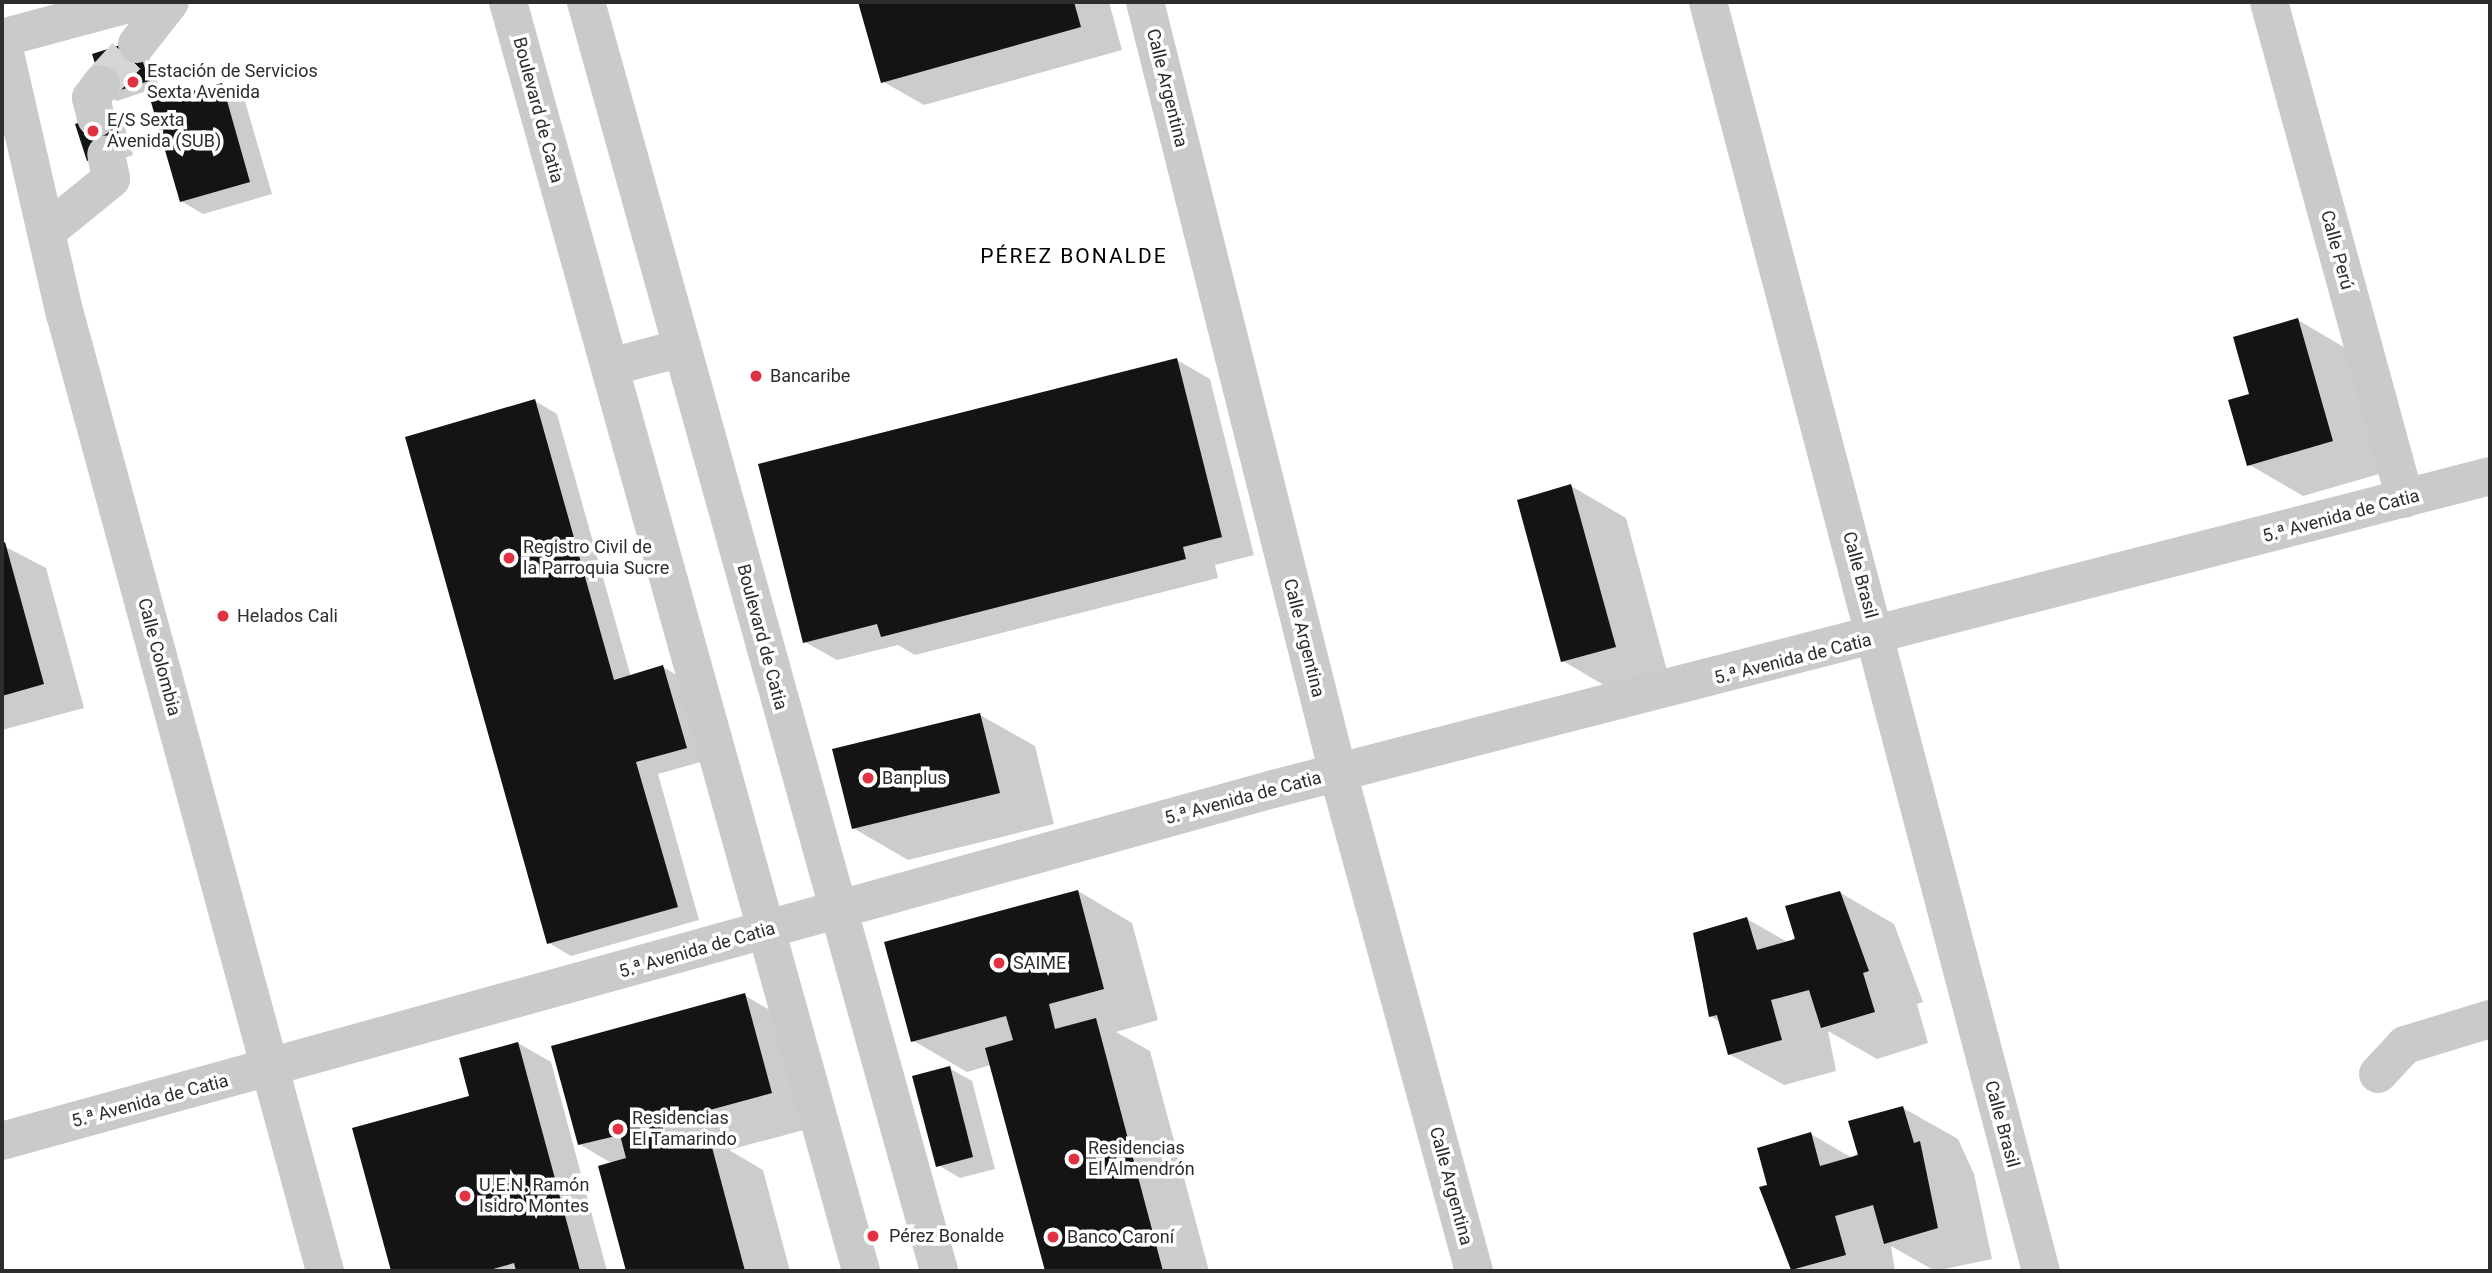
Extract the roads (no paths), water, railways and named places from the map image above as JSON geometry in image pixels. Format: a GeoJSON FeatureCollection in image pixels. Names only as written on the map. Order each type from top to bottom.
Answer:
{"type":"FeatureCollection","features":[{"type":"Feature","properties":{"kind":"street"},"geometry":{"type":"LineString","coordinates":[[2,39],[135,2]]}},
{"type":"Feature","properties":{"kind":"street"},"geometry":{"type":"LineString","coordinates":[[136,44],[170,2]]}},
{"type":"Feature","properties":{"kind":"street","name":"Boulevard de Catia"},"geometry":{"type":"LineString","coordinates":[[508,2],[861,1271]]}},
{"type":"Feature","properties":{"kind":"street","name":"Boulevard de Catia"},"geometry":{"type":"LineString","coordinates":[[586,2],[939,1271]]}},
{"type":"Feature","properties":{"kind":"street","name":"Calle Argentina"},"geometry":{"type":"LineString","coordinates":[[1145,2],[1338,773],[1474,1271]]}},
{"type":"Feature","properties":{"kind":"street","name":"Calle Brasil"},"geometry":{"type":"LineString","coordinates":[[1708,2],[2041,1271]]}},
{"type":"Feature","properties":{"kind":"street","name":"Calle Perú"},"geometry":{"type":"LineString","coordinates":[[2269,2],[2405,499]]}},
{"type":"Feature","properties":{"kind":"street","name":"Calle Colombia"},"geometry":{"type":"LineString","coordinates":[[2,39],[46,232],[273,1068],[325,1271]]}},
{"type":"Feature","properties":{"kind":"street"},"geometry":{"type":"LineString","coordinates":[[46,232],[111,179],[106,154]]}},
{"type":"Feature","properties":{"kind":"street"},"geometry":{"type":"LineString","coordinates":[[610,367],[682,348]]}},
{"type":"Feature","properties":{"kind":"street","name":"5.ª Avenida de Catia"},"geometry":{"type":"LineString","coordinates":[[2,1141],[1338,773],[1876,638],[2490,477]]}},
{"type":"Feature","properties":{"kind":"street"},"geometry":{"type":"LineString","coordinates":[[2378,1074],[2405,1045],[2490,1019]]}},
{"type":"Feature","properties":{"kind":"tunnel"},"geometry":{"type":"LineString","coordinates":[[101,84],[137,44]]}},
{"type":"Feature","properties":{"kind":"place","name":"Estación de Servicios Sexta Avenida"},"geometry":{"type":"Point","coordinates":[133,82]}},
{"type":"Feature","properties":{"kind":"place","name":"E/S Sexta Avenida (SUB)"},"geometry":{"type":"Point","coordinates":[93,131]}},
{"type":"Feature","properties":{"kind":"place","name":"Bancaribe"},"geometry":{"type":"Point","coordinates":[756,376]}},
{"type":"Feature","properties":{"kind":"place","name":"Registro Civil de la Parroquia Sucre"},"geometry":{"type":"Point","coordinates":[509,558]}},
{"type":"Feature","properties":{"kind":"place","name":"Helados Cali"},"geometry":{"type":"Point","coordinates":[223,616]}},
{"type":"Feature","properties":{"kind":"place","name":"Banplus"},"geometry":{"type":"Point","coordinates":[868,778]}},
{"type":"Feature","properties":{"kind":"place","name":"SAIME"},"geometry":{"type":"Point","coordinates":[999,963]}},
{"type":"Feature","properties":{"kind":"place","name":"Residencias El Tamarindo"},"geometry":{"type":"Point","coordinates":[618,1129]}},
{"type":"Feature","properties":{"kind":"place","name":"Residencias El Almendrón"},"geometry":{"type":"Point","coordinates":[1074,1159]}},
{"type":"Feature","properties":{"kind":"place","name":"U.E.N. Ramón Isidro Montes"},"geometry":{"type":"Point","coordinates":[465,1196]}},
{"type":"Feature","properties":{"kind":"place","name":"Pérez Bonalde"},"geometry":{"type":"Point","coordinates":[873,1236]}},
{"type":"Feature","properties":{"kind":"place","name":"Banco Caroní"},"geometry":{"type":"Point","coordinates":[1053,1237]}},
{"type":"Feature","properties":{"kind":"district","name":"PÉREZ BONALDE"},"geometry":{"type":"Point","coordinates":[1074,256]}}]}
